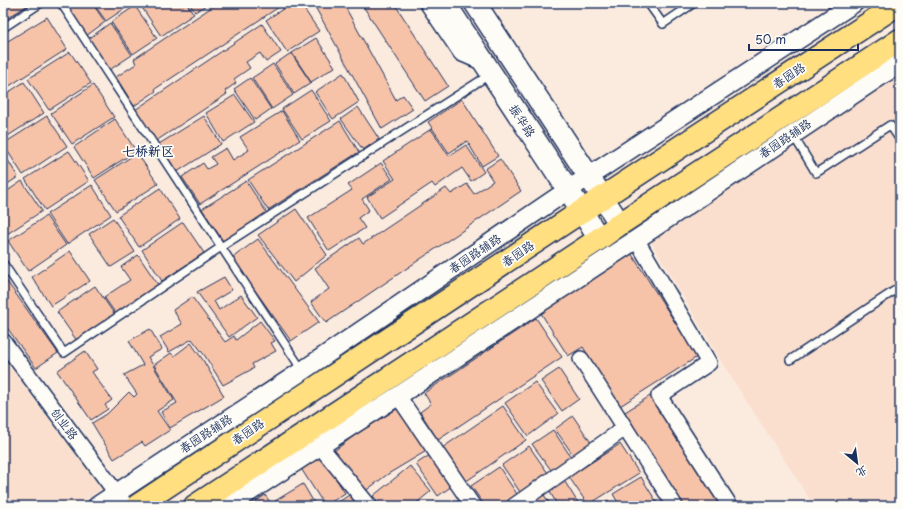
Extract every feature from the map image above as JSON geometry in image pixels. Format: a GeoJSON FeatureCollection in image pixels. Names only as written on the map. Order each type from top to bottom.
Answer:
{"type":"FeatureCollection","features":[{"type":"Feature","properties":{"kind":"main road","name":"振华路"},"geometry":{"type":"LineString","coordinates":[[445,3],[599,239]]}},
{"type":"Feature","properties":{"kind":"main road"},"geometry":{"type":"LineString","coordinates":[[475,3],[620,224]]}},
{"type":"Feature","properties":{"kind":"main road","name":"春园路"},"geometry":{"type":"LineString","coordinates":[[137,506],[603,197],[900,3]]}},
{"type":"Feature","properties":{"kind":"main road"},"geometry":{"type":"LineString","coordinates":[[195,506],[314,439],[393,388],[525,288],[620,224],[788,126],[900,40]]}},
{"type":"Feature","properties":{"kind":"street"},"geometry":{"type":"LineString","coordinates":[[429,3],[462,52],[487,68]]}},
{"type":"Feature","properties":{"kind":"street"},"geometry":{"type":"LineString","coordinates":[[485,3],[493,15],[504,48]]}},
{"type":"Feature","properties":{"kind":"street","name":"春园路辅路"},"geometry":{"type":"LineString","coordinates":[[97,506],[121,500],[302,371],[568,190],[854,3]]}},
{"type":"Feature","properties":{"kind":"street","name":"春园路辅路"},"geometry":{"type":"LineString","coordinates":[[393,388],[543,300],[636,239],[788,126],[900,62]]}},
{"type":"Feature","properties":{"kind":"street"},"geometry":{"type":"LineString","coordinates":[[738,79],[751,100]]}},
{"type":"Feature","properties":{"kind":"street"},"geometry":{"type":"LineString","coordinates":[[620,224],[636,239],[709,363],[659,396],[730,506]]}},
{"type":"Feature","properties":{"kind":"street"},"geometry":{"type":"LineString","coordinates":[[525,288],[543,300]]}},
{"type":"Feature","properties":{"kind":"street","name":"创业路"},"geometry":{"type":"LineString","coordinates":[[3,341],[121,500]]}},
{"type":"Feature","properties":{"kind":"street"},"geometry":{"type":"LineString","coordinates":[[581,359],[675,506]]}},
{"type":"Feature","properties":{"kind":"street"},"geometry":{"type":"LineString","coordinates":[[302,371],[313,389]]}},
{"type":"Feature","properties":{"kind":"street"},"geometry":{"type":"LineString","coordinates":[[393,388],[472,506]]}},
{"type":"Feature","properties":{"kind":"street"},"geometry":{"type":"LineString","coordinates":[[514,506],[625,428]]}},
{"type":"Feature","properties":{"kind":"street"},"geometry":{"type":"LineString","coordinates":[[228,506],[314,439],[369,506]]}},
{"type":"Feature","properties":{"kind":"lane"},"geometry":{"type":"LineString","coordinates":[[3,28],[42,3]]}},
{"type":"Feature","properties":{"kind":"lane"},"geometry":{"type":"LineString","coordinates":[[61,3],[302,371]]}},
{"type":"Feature","properties":{"kind":"lane"},"geometry":{"type":"LineString","coordinates":[[648,3],[662,24],[694,3]]}},
{"type":"Feature","properties":{"kind":"lane"},"geometry":{"type":"LineString","coordinates":[[3,263],[64,354],[487,68]]}},
{"type":"Feature","properties":{"kind":"lane"},"geometry":{"type":"LineString","coordinates":[[788,126],[816,173],[890,125],[900,140]]}},
{"type":"Feature","properties":{"kind":"lane"},"geometry":{"type":"LineString","coordinates":[[790,360],[900,287]]}},
{"type":"Feature","properties":{"kind":"shaded area"},"geometry":{"type":"Polygon","coordinates":[[[900,63],[900,506],[814,506],[724,366],[646,233],[900,63]]]}},
{"type":"Feature","properties":{"kind":"shaded area"},"geometry":{"type":"Polygon","coordinates":[[[3,358],[102,489],[76,506],[3,506],[3,358]]]}},
{"type":"Feature","properties":{"kind":"building"},"geometry":{"type":"Polygon","coordinates":[[[3,3],[31,3],[3,21],[3,3]]]}},
{"type":"Feature","properties":{"kind":"building"},"geometry":{"type":"Polygon","coordinates":[[[70,3],[92,3],[105,22],[86,36],[66,6],[70,3]]]}},
{"type":"Feature","properties":{"kind":"building"},"geometry":{"type":"Polygon","coordinates":[[[93,3],[133,3],[106,21],[93,3]]]}},
{"type":"Feature","properties":{"kind":"building"},"geometry":{"type":"Polygon","coordinates":[[[139,3],[186,3],[194,14],[161,36],[139,3]]]}},
{"type":"Feature","properties":{"kind":"building"},"geometry":{"type":"Polygon","coordinates":[[[189,3],[209,3],[195,12],[189,3]]]}},
{"type":"Feature","properties":{"kind":"building"},"geometry":{"type":"Polygon","coordinates":[[[218,3],[285,3],[155,89],[156,91],[134,106],[116,77],[136,64],[134,59],[218,3]]]}},
{"type":"Feature","properties":{"kind":"building"},"geometry":{"type":"Polygon","coordinates":[[[292,3],[300,3],[319,31],[287,52],[266,20],[292,3]]]}},
{"type":"Feature","properties":{"kind":"building"},"geometry":{"type":"Polygon","coordinates":[[[313,3],[343,3],[396,100],[403,95],[413,109],[382,129],[313,3]]]}},
{"type":"Feature","properties":{"kind":"building"},"geometry":{"type":"Polygon","coordinates":[[[361,3],[394,3],[448,86],[425,101],[361,3]]]}},
{"type":"Feature","properties":{"kind":"building"},"geometry":{"type":"Polygon","coordinates":[[[135,6],[157,38],[133,54],[111,22],[135,6]]]}},
{"type":"Feature","properties":{"kind":"building"},"geometry":{"type":"Polygon","coordinates":[[[47,17],[67,49],[3,90],[3,44],[47,17]]]}},
{"type":"Feature","properties":{"kind":"building"},"geometry":{"type":"Polygon","coordinates":[[[110,23],[132,55],[108,71],[87,40],[110,23]]]}},
{"type":"Feature","properties":{"kind":"building"},"geometry":{"type":"Polygon","coordinates":[[[262,24],[281,52],[266,62],[260,53],[246,62],[250,68],[234,79],[236,83],[225,91],[227,94],[156,141],[135,110],[262,24]]]}},
{"type":"Feature","properties":{"kind":"building"},"geometry":{"type":"Polygon","coordinates":[[[316,38],[335,67],[311,82],[292,53],[316,38]]]}},
{"type":"Feature","properties":{"kind":"building"},"geometry":{"type":"Polygon","coordinates":[[[70,52],[91,83],[49,110],[28,79],[70,52]]]}},
{"type":"Feature","properties":{"kind":"building"},"geometry":{"type":"Polygon","coordinates":[[[291,53],[311,83],[294,94],[275,64],[291,53]]]}},
{"type":"Feature","properties":{"kind":"building"},"geometry":{"type":"Polygon","coordinates":[[[273,64],[293,95],[272,109],[252,78],[273,64]]]}},
{"type":"Feature","properties":{"kind":"building"},"geometry":{"type":"Polygon","coordinates":[[[343,73],[359,102],[333,119],[315,92],[343,73]]]}},
{"type":"Feature","properties":{"kind":"building"},"geometry":{"type":"Polygon","coordinates":[[[250,78],[271,109],[255,120],[234,89],[250,78]]]}},
{"type":"Feature","properties":{"kind":"building"},"geometry":{"type":"Polygon","coordinates":[[[24,82],[44,113],[3,139],[3,96],[24,82]]]}},
{"type":"Feature","properties":{"kind":"building"},"geometry":{"type":"Polygon","coordinates":[[[93,85],[114,117],[72,144],[51,113],[93,85]]]}},
{"type":"Feature","properties":{"kind":"building"},"geometry":{"type":"Polygon","coordinates":[[[311,90],[331,121],[302,139],[282,109],[311,90]]]}},
{"type":"Feature","properties":{"kind":"building"},"geometry":{"type":"Polygon","coordinates":[[[235,95],[254,122],[223,142],[206,113],[235,95]]]}},
{"type":"Feature","properties":{"kind":"building"},"geometry":{"type":"Polygon","coordinates":[[[462,99],[498,156],[482,166],[467,141],[449,153],[428,122],[462,99]]]}},
{"type":"Feature","properties":{"kind":"building"},"geometry":{"type":"Polygon","coordinates":[[[358,107],[379,139],[363,150],[341,119],[358,107]]]}},
{"type":"Feature","properties":{"kind":"building"},"geometry":{"type":"Polygon","coordinates":[[[282,111],[300,140],[200,204],[182,177],[203,163],[207,169],[216,164],[211,157],[226,148],[233,160],[249,150],[240,137],[282,111]]]}},
{"type":"Feature","properties":{"kind":"building"},"geometry":{"type":"Polygon","coordinates":[[[47,116],[67,146],[23,175],[3,144],[47,116]]]}},
{"type":"Feature","properties":{"kind":"building"},"geometry":{"type":"Polygon","coordinates":[[[204,116],[221,144],[177,172],[159,144],[204,116]]]}},
{"type":"Feature","properties":{"kind":"building"},"geometry":{"type":"Polygon","coordinates":[[[115,119],[136,151],[94,178],[74,147],[115,119]]]}},
{"type":"Feature","properties":{"kind":"building"},"geometry":{"type":"Polygon","coordinates":[[[340,121],[359,152],[268,210],[248,180],[340,121]]]}},
{"type":"Feature","properties":{"kind":"building"},"geometry":{"type":"Polygon","coordinates":[[[431,129],[449,156],[466,145],[484,172],[471,181],[462,168],[435,187],[432,183],[380,218],[367,197],[395,179],[383,161],[431,129]]]}},
{"type":"Feature","properties":{"kind":"building"},"geometry":{"type":"Polygon","coordinates":[[[69,151],[89,181],[45,210],[25,179],[69,151]]]}},
{"type":"Feature","properties":{"kind":"building"},"geometry":{"type":"Polygon","coordinates":[[[3,152],[18,177],[3,187],[3,152]]]}},
{"type":"Feature","properties":{"kind":"building"},"geometry":{"type":"Polygon","coordinates":[[[137,153],[158,184],[116,211],[95,180],[137,153]]]}},
{"type":"Feature","properties":{"kind":"building"},"geometry":{"type":"Polygon","coordinates":[[[500,159],[521,191],[326,323],[311,302],[329,289],[315,268],[359,238],[363,244],[446,188],[451,194],[467,184],[474,194],[493,181],[485,169],[500,159]]]}},
{"type":"Feature","properties":{"kind":"building"},"geometry":{"type":"Polygon","coordinates":[[[381,163],[392,179],[362,199],[369,210],[358,218],[365,228],[329,251],[308,218],[352,190],[348,185],[381,163]]]}},
{"type":"Feature","properties":{"kind":"building"},"geometry":{"type":"Polygon","coordinates":[[[22,181],[42,211],[4,236],[3,194],[22,181]]]}},
{"type":"Feature","properties":{"kind":"building"},"geometry":{"type":"Polygon","coordinates":[[[246,181],[267,213],[223,241],[202,209],[246,181]]]}},
{"type":"Feature","properties":{"kind":"building"},"geometry":{"type":"Polygon","coordinates":[[[92,185],[111,215],[67,244],[47,214],[92,185]]]}},
{"type":"Feature","properties":{"kind":"building"},"geometry":{"type":"Polygon","coordinates":[[[160,188],[180,219],[139,247],[118,216],[160,188]]]}},
{"type":"Feature","properties":{"kind":"building"},"geometry":{"type":"Polygon","coordinates":[[[296,209],[327,255],[294,282],[258,235],[296,209]]]}},
{"type":"Feature","properties":{"kind":"building"},"geometry":{"type":"Polygon","coordinates":[[[46,216],[66,245],[28,271],[8,241],[46,216]]]}},
{"type":"Feature","properties":{"kind":"building"},"geometry":{"type":"Polygon","coordinates":[[[113,218],[135,252],[111,267],[89,234],[113,218]]]}},
{"type":"Feature","properties":{"kind":"building"},"geometry":{"type":"Polygon","coordinates":[[[183,222],[204,253],[162,281],[142,250],[183,222]]]}},
{"type":"Feature","properties":{"kind":"building"},"geometry":{"type":"Polygon","coordinates":[[[258,239],[319,322],[291,341],[232,258],[258,239]]]}},
{"type":"Feature","properties":{"kind":"building"},"geometry":{"type":"Polygon","coordinates":[[[70,251],[90,281],[51,306],[32,277],[70,251]]]}},
{"type":"Feature","properties":{"kind":"building"},"geometry":{"type":"Polygon","coordinates":[[[631,253],[697,357],[620,406],[583,347],[568,356],[539,310],[631,253]]]}},
{"type":"Feature","properties":{"kind":"building"},"geometry":{"type":"Polygon","coordinates":[[[138,255],[159,286],[116,314],[104,297],[130,280],[121,267],[138,255]]]}},
{"type":"Feature","properties":{"kind":"building"},"geometry":{"type":"Polygon","coordinates":[[[3,276],[58,353],[36,368],[3,322],[3,276]]]}},
{"type":"Feature","properties":{"kind":"building"},"geometry":{"type":"Polygon","coordinates":[[[224,277],[232,290],[214,301],[219,310],[241,295],[257,317],[229,337],[197,292],[224,277]]]}},
{"type":"Feature","properties":{"kind":"building"},"geometry":{"type":"Polygon","coordinates":[[[95,286],[115,315],[77,341],[57,312],[95,286]]]}},
{"type":"Feature","properties":{"kind":"building"},"geometry":{"type":"Polygon","coordinates":[[[192,297],[225,342],[234,336],[236,340],[260,321],[275,341],[271,343],[276,351],[252,364],[254,368],[223,385],[205,356],[192,339],[169,352],[160,337],[182,324],[173,310],[192,297]]]}},
{"type":"Feature","properties":{"kind":"building"},"geometry":{"type":"Polygon","coordinates":[[[536,318],[562,357],[438,440],[420,412],[431,404],[424,393],[536,318]]]}},
{"type":"Feature","properties":{"kind":"building"},"geometry":{"type":"Polygon","coordinates":[[[150,329],[162,349],[148,357],[174,400],[157,411],[170,430],[145,446],[142,442],[114,459],[92,423],[107,414],[129,392],[134,397],[137,394],[124,375],[143,365],[129,341],[150,329]]]}},
{"type":"Feature","properties":{"kind":"building"},"geometry":{"type":"Polygon","coordinates":[[[191,343],[203,360],[224,396],[170,428],[161,412],[177,403],[154,365],[171,353],[174,356],[191,343]]]}},
{"type":"Feature","properties":{"kind":"building"},"geometry":{"type":"Polygon","coordinates":[[[85,351],[97,369],[92,372],[112,400],[105,405],[108,409],[91,420],[57,371],[85,351]]]}},
{"type":"Feature","properties":{"kind":"building"},"geometry":{"type":"Polygon","coordinates":[[[559,369],[579,399],[562,411],[541,381],[559,369]]]}},
{"type":"Feature","properties":{"kind":"building"},"geometry":{"type":"Polygon","coordinates":[[[535,382],[558,414],[528,436],[505,403],[535,382]]]}},
{"type":"Feature","properties":{"kind":"building"},"geometry":{"type":"Polygon","coordinates":[[[650,396],[722,506],[681,506],[622,414],[650,396]]]}},
{"type":"Feature","properties":{"kind":"building"},"geometry":{"type":"Polygon","coordinates":[[[503,406],[526,440],[465,482],[442,448],[503,406]]]}},
{"type":"Feature","properties":{"kind":"building"},"geometry":{"type":"Polygon","coordinates":[[[400,407],[428,450],[388,474],[364,492],[334,451],[355,435],[400,407]]]}},
{"type":"Feature","properties":{"kind":"building"},"geometry":{"type":"Polygon","coordinates":[[[573,416],[594,447],[576,459],[555,429],[573,416]]]}},
{"type":"Feature","properties":{"kind":"building"},"geometry":{"type":"Polygon","coordinates":[[[553,430],[573,460],[554,474],[532,444],[553,430]]]}},
{"type":"Feature","properties":{"kind":"building"},"geometry":{"type":"Polygon","coordinates":[[[620,444],[639,473],[588,505],[569,477],[620,444]]]}},
{"type":"Feature","properties":{"kind":"building"},"geometry":{"type":"Polygon","coordinates":[[[529,446],[550,476],[522,495],[502,465],[529,446]]]}},
{"type":"Feature","properties":{"kind":"building"},"geometry":{"type":"Polygon","coordinates":[[[320,454],[345,493],[325,506],[300,467],[320,454]]]}},
{"type":"Feature","properties":{"kind":"building"},"geometry":{"type":"Polygon","coordinates":[[[430,455],[452,486],[438,496],[416,464],[430,455]]]}},
{"type":"Feature","properties":{"kind":"building"},"geometry":{"type":"Polygon","coordinates":[[[410,466],[431,491],[413,506],[382,506],[373,496],[410,466]]]}},
{"type":"Feature","properties":{"kind":"building"},"geometry":{"type":"Polygon","coordinates":[[[499,467],[519,497],[506,506],[485,506],[471,486],[499,467]]]}},
{"type":"Feature","properties":{"kind":"building"},"geometry":{"type":"Polygon","coordinates":[[[641,477],[659,506],[620,506],[613,494],[641,477]]]}},
{"type":"Feature","properties":{"kind":"building"},"geometry":{"type":"Polygon","coordinates":[[[565,482],[580,506],[558,506],[550,492],[565,482]]]}},
{"type":"Feature","properties":{"kind":"building"},"geometry":{"type":"Polygon","coordinates":[[[303,484],[316,506],[278,506],[275,501],[303,484]]]}},
{"type":"Feature","properties":{"kind":"building"},"geometry":{"type":"Polygon","coordinates":[[[352,493],[362,506],[333,506],[352,493]]]}},
{"type":"Feature","properties":{"kind":"building"},"geometry":{"type":"Polygon","coordinates":[[[265,495],[273,506],[240,506],[250,499],[254,503],[265,495]]]}},
{"type":"Feature","properties":{"kind":"building"},"geometry":{"type":"Polygon","coordinates":[[[544,495],[551,506],[525,506],[544,495]]]}},
{"type":"Feature","properties":{"kind":"building"},"geometry":{"type":"Polygon","coordinates":[[[459,500],[464,506],[450,506],[459,500]]]}},
{"type":"Feature","properties":{"kind":"building"},"geometry":{"type":"Polygon","coordinates":[[[608,500],[612,506],[597,506],[608,500]]]}},
{"type":"Feature","properties":{"kind":"district","name":"七桥新区"},"geometry":{"type":"Point","coordinates":[148,151]}}]}
